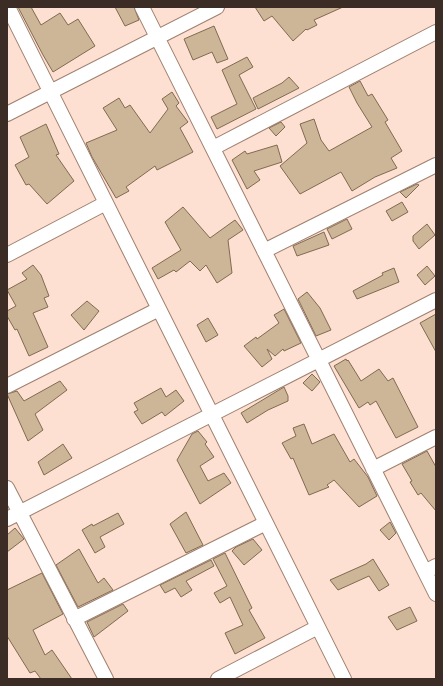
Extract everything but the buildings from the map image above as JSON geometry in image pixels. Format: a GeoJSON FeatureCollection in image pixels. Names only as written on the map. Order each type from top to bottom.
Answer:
{"type":"FeatureCollection","features":[{"type":"Feature","properties":{"kind":"street"},"geometry":{"type":"LineString","coordinates":[[8,7],[344,679]]}},
{"type":"Feature","properties":{"kind":"street"},"geometry":{"type":"LineString","coordinates":[[142,7],[373,468],[430,569],[436,594]]}},
{"type":"Feature","properties":{"kind":"street"},"geometry":{"type":"LineString","coordinates":[[7,114],[217,7]]}},
{"type":"Feature","properties":{"kind":"street"},"geometry":{"type":"LineString","coordinates":[[213,148],[436,32]]}},
{"type":"Feature","properties":{"kind":"street"},"geometry":{"type":"LineString","coordinates":[[264,251],[436,165]]}},
{"type":"Feature","properties":{"kind":"street"},"geometry":{"type":"LineString","coordinates":[[7,255],[106,203]]}},
{"type":"Feature","properties":{"kind":"street"},"geometry":{"type":"LineString","coordinates":[[13,515],[436,300]]}},
{"type":"Feature","properties":{"kind":"street"},"geometry":{"type":"LineString","coordinates":[[7,386],[159,309]]}},
{"type":"Feature","properties":{"kind":"street"},"geometry":{"type":"LineString","coordinates":[[373,468],[436,437]]}},
{"type":"Feature","properties":{"kind":"street"},"geometry":{"type":"LineString","coordinates":[[7,488],[13,515],[74,619],[106,679]]}},
{"type":"Feature","properties":{"kind":"street"},"geometry":{"type":"LineString","coordinates":[[74,619],[266,523]]}},
{"type":"Feature","properties":{"kind":"street"},"geometry":{"type":"LineString","coordinates":[[218,679],[318,627]]}}]}
